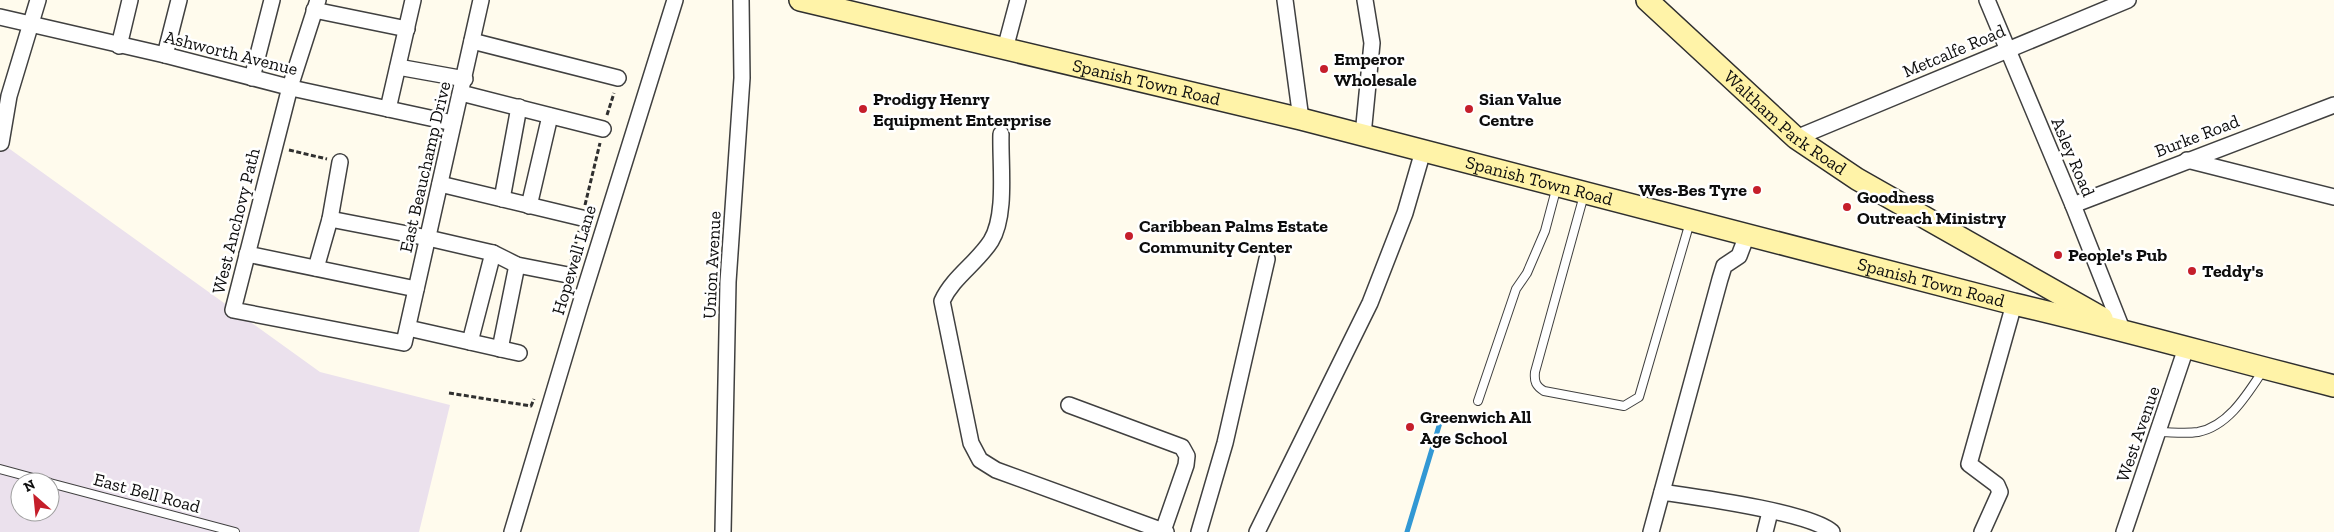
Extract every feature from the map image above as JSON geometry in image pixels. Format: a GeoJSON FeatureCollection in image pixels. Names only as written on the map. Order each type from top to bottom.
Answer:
{"type":"FeatureCollection","features":[{"type":"Feature","properties":{"kind":"main road","name":"Spanish Town Road"},"geometry":{"type":"LineString","coordinates":[[800,0],[829,3],[1005,49],[1301,119],[2014,304],[2122,329],[2186,348],[2334,386]]}},
{"type":"Feature","properties":{"kind":"main road","name":"Waltham Park Road"},"geometry":{"type":"LineString","coordinates":[[1647,0],[1796,138],[1857,179],[2122,329]]}},
{"type":"Feature","properties":{"kind":"street"},"geometry":{"type":"LineString","coordinates":[[1,143],[9,96],[38,0]]}},
{"type":"Feature","properties":{"kind":"street"},"geometry":{"type":"LineString","coordinates":[[119,46],[130,0]]}},
{"type":"Feature","properties":{"kind":"street"},"geometry":{"type":"LineString","coordinates":[[165,55],[179,0]]}},
{"type":"Feature","properties":{"kind":"street"},"geometry":{"type":"LineString","coordinates":[[252,78],[271,0]]}},
{"type":"Feature","properties":{"kind":"street"},"geometry":{"type":"LineString","coordinates":[[388,109],[413,0]]}},
{"type":"Feature","properties":{"kind":"street","name":"East Beauchamp Drive"},"geometry":{"type":"LineString","coordinates":[[406,335],[481,0]]}},
{"type":"Feature","properties":{"kind":"street","name":"Hopewell Lane"},"geometry":{"type":"LineString","coordinates":[[512,532],[675,0]]}},
{"type":"Feature","properties":{"kind":"street","name":"Union Avenue"},"geometry":{"type":"LineString","coordinates":[[723,532],[728,282],[742,78],[741,0]]}},
{"type":"Feature","properties":{"kind":"street"},"geometry":{"type":"LineString","coordinates":[[1005,49],[1018,0]]}},
{"type":"Feature","properties":{"kind":"street"},"geometry":{"type":"LineString","coordinates":[[1285,0],[1301,119]]}},
{"type":"Feature","properties":{"kind":"street"},"geometry":{"type":"LineString","coordinates":[[1363,135],[1372,43],[1365,0]]}},
{"type":"Feature","properties":{"kind":"street","name":"Asley Road"},"geometry":{"type":"LineString","coordinates":[[1987,0],[2073,205],[2122,329]]}},
{"type":"Feature","properties":{"kind":"street","name":"Metcalfe Road"},"geometry":{"type":"LineString","coordinates":[[1796,138],[2128,0]]}},
{"type":"Feature","properties":{"kind":"street"},"geometry":{"type":"LineString","coordinates":[[316,5],[407,29]]}},
{"type":"Feature","properties":{"kind":"street","name":"West Anchovy Path"},"geometry":{"type":"LineString","coordinates":[[316,5],[290,87],[233,310],[406,335]]}},
{"type":"Feature","properties":{"kind":"street","name":"Ashworth Avenue"},"geometry":{"type":"LineString","coordinates":[[0,18],[165,55],[290,87],[453,123]]}},
{"type":"Feature","properties":{"kind":"street"},"geometry":{"type":"LineString","coordinates":[[472,40],[618,78]]}},
{"type":"Feature","properties":{"kind":"street"},"geometry":{"type":"LineString","coordinates":[[398,67],[463,86],[519,107],[603,129]]}},
{"type":"Feature","properties":{"kind":"street","name":"Burke Road"},"geometry":{"type":"LineString","coordinates":[[2073,205],[2334,105]]}},
{"type":"Feature","properties":{"kind":"street"},"geometry":{"type":"LineString","coordinates":[[502,199],[519,107]]}},
{"type":"Feature","properties":{"kind":"street"},"geometry":{"type":"LineString","coordinates":[[529,206],[550,116]]}},
{"type":"Feature","properties":{"kind":"street"},"geometry":{"type":"LineString","coordinates":[[1001,134],[1000,210],[997,229],[990,242],[948,288],[942,300],[971,443],[980,460],[996,470],[1158,531],[1186,465],[1187,456],[1182,447],[1069,405]]}},
{"type":"Feature","properties":{"kind":"street"},"geometry":{"type":"LineString","coordinates":[[1257,532],[1370,303],[1405,213],[1423,151]]}},
{"type":"Feature","properties":{"kind":"street"},"geometry":{"type":"LineString","coordinates":[[2187,160],[2334,197]]}},
{"type":"Feature","properties":{"kind":"street"},"geometry":{"type":"LineString","coordinates":[[316,268],[330,220],[340,162]]}},
{"type":"Feature","properties":{"kind":"street"},"geometry":{"type":"LineString","coordinates":[[440,184],[582,218]]}},
{"type":"Feature","properties":{"kind":"street"},"geometry":{"type":"LineString","coordinates":[[330,220],[492,252],[517,265],[568,274]]}},
{"type":"Feature","properties":{"kind":"street"},"geometry":{"type":"LineString","coordinates":[[1651,532],[1694,368],[1724,266],[1739,256],[1747,235]]}},
{"type":"Feature","properties":{"kind":"street"},"geometry":{"type":"LineString","coordinates":[[470,342],[492,252]]}},
{"type":"Feature","properties":{"kind":"street"},"geometry":{"type":"LineString","coordinates":[[247,254],[416,289]]}},
{"type":"Feature","properties":{"kind":"street"},"geometry":{"type":"LineString","coordinates":[[1199,532],[1225,443],[1267,259]]}},
{"type":"Feature","properties":{"kind":"street"},"geometry":{"type":"LineString","coordinates":[[500,349],[517,265]]}},
{"type":"Feature","properties":{"kind":"street"},"geometry":{"type":"LineString","coordinates":[[1982,532],[2000,492],[1997,486],[1969,464],[2014,304]]}},
{"type":"Feature","properties":{"kind":"street"},"geometry":{"type":"LineString","coordinates":[[406,335],[470,342],[519,353]]}},
{"type":"Feature","properties":{"kind":"street","name":"West Avenue"},"geometry":{"type":"LineString","coordinates":[[2125,532],[2186,348]]}},
{"type":"Feature","properties":{"kind":"street"},"geometry":{"type":"LineString","coordinates":[[1662,492],[1716,500],[1816,522],[1832,532]]}},
{"type":"Feature","properties":{"kind":"street"},"geometry":{"type":"LineString","coordinates":[[1764,532],[1770,512]]}},
{"type":"Feature","properties":{"kind":"lane"},"geometry":{"type":"LineString","coordinates":[[1478,401],[1516,289],[1527,273],[1545,231],[1557,186]]}},
{"type":"Feature","properties":{"kind":"lane"},"geometry":{"type":"LineString","coordinates":[[1585,193],[1535,372],[1534,380],[1537,387],[1544,391],[1624,406],[1638,397],[1690,221]]}},
{"type":"Feature","properties":{"kind":"lane"},"geometry":{"type":"LineString","coordinates":[[2158,432],[2198,432],[2221,420],[2242,402],[2264,368]]}},
{"type":"Feature","properties":{"kind":"lane","name":"East Bell Road"},"geometry":{"type":"LineString","coordinates":[[60,485],[235,532]]}},
{"type":"Feature","properties":{"kind":"path","name":"West Anchovy Path"},"geometry":{"type":"LineString","coordinates":[[284,149],[340,162]]}},
{"type":"Feature","properties":{"kind":"shaded area"},"geometry":{"type":"Polygon","coordinates":[[[0,142],[320,372],[450,405],[419,532],[0,532],[0,142]]]}},
{"type":"Feature","properties":{"kind":"waterway"},"geometry":{"type":"LineString","coordinates":[[1407,532],[1442,416]]}},
{"type":"Feature","properties":{"kind":"place","name":"Emperor Wholesale"},"geometry":{"type":"Point","coordinates":[1324,69]}},
{"type":"Feature","properties":{"kind":"place","name":"Prodigy Henry Equipment Enterprise"},"geometry":{"type":"Point","coordinates":[863,109]}},
{"type":"Feature","properties":{"kind":"place","name":"Sian Value Centre"},"geometry":{"type":"Point","coordinates":[1469,109]}},
{"type":"Feature","properties":{"kind":"place","name":"Wes-Bes Tyre"},"geometry":{"type":"Point","coordinates":[1757,190]}},
{"type":"Feature","properties":{"kind":"place","name":"Goodness Outreach Ministry"},"geometry":{"type":"Point","coordinates":[1847,207]}},
{"type":"Feature","properties":{"kind":"place","name":"Caribbean Palms Estate Community Center"},"geometry":{"type":"Point","coordinates":[1129,236]}},
{"type":"Feature","properties":{"kind":"place","name":"People's Pub"},"geometry":{"type":"Point","coordinates":[2058,255]}},
{"type":"Feature","properties":{"kind":"place","name":"Teddy's"},"geometry":{"type":"Point","coordinates":[2192,271]}},
{"type":"Feature","properties":{"kind":"place","name":"Greenwich All Age School"},"geometry":{"type":"Point","coordinates":[1410,427]}}]}
